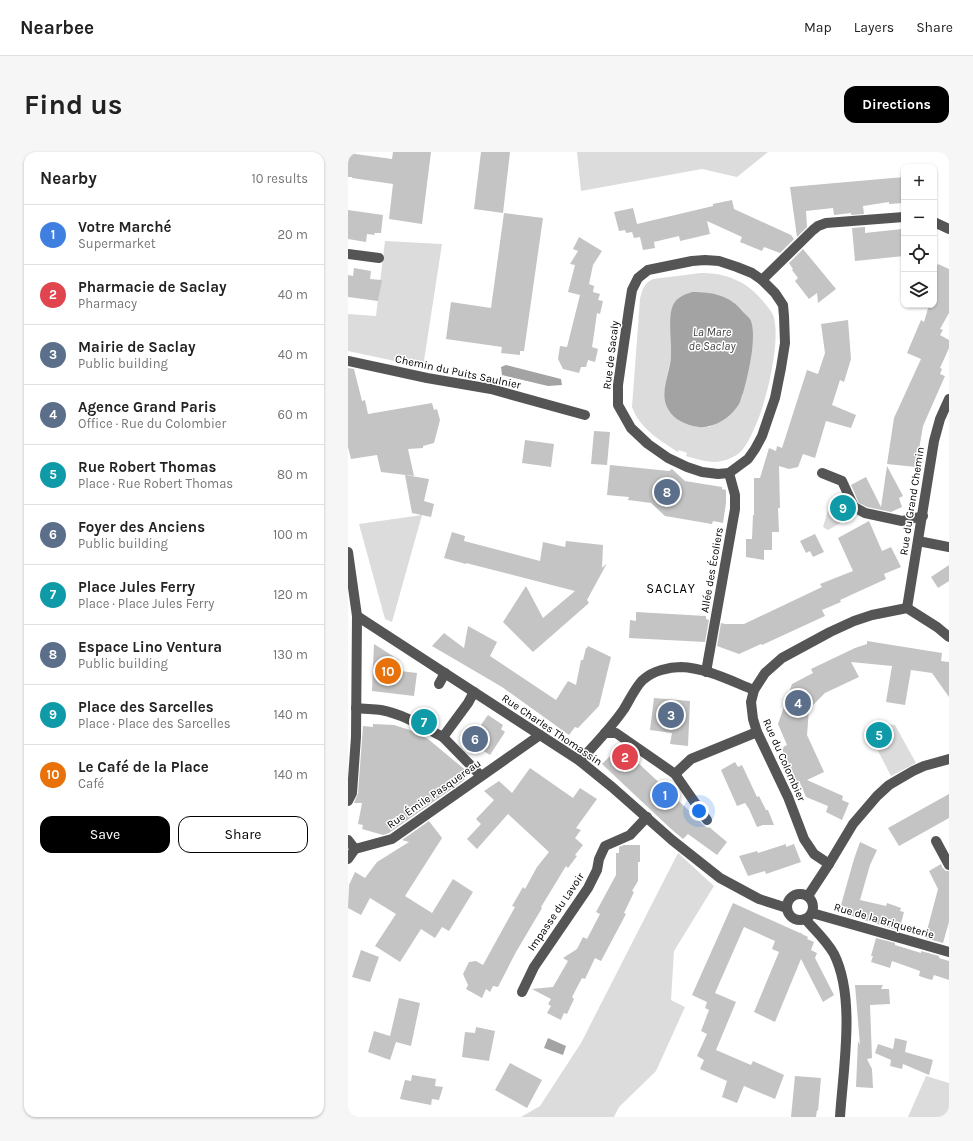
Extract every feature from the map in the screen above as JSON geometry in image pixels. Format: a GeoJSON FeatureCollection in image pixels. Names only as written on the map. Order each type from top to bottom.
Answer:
{"type":"FeatureCollection","features":[{"type":"Feature","properties":{"kind":"street"},"geometry":{"type":"LineString","coordinates":[[762,280],[818,226],[826,223],[901,216]]}},
{"type":"Feature","properties":{"kind":"street"},"geometry":{"type":"LineString","coordinates":[[937,223],[949,229]]}},
{"type":"Feature","properties":{"kind":"street"},"geometry":{"type":"LineString","coordinates":[[348,254],[379,258]]}},
{"type":"Feature","properties":{"kind":"street","name":"Rue de Sacaly"},"geometry":{"type":"LineString","coordinates":[[705,260],[719,261],[737,267],[752,273],[762,280],[775,293],[782,305],[785,343],[775,398],[762,436],[748,459],[729,473],[718,474],[702,472],[687,467],[668,458],[648,444],[631,428],[618,405],[618,385],[632,290],[638,278],[648,270],[692,261],[705,260]]}},
{"type":"Feature","properties":{"kind":"street","name":"Chemin du Puits Saulnier"},"geometry":{"type":"LineString","coordinates":[[348,361],[427,378],[491,389],[585,416]]}},
{"type":"Feature","properties":{"kind":"street","name":"Rue du Grand Chemin"},"geometry":{"type":"LineString","coordinates":[[907,608],[934,441],[940,419],[949,399]]}},
{"type":"Feature","properties":{"kind":"street","name":"Allée des Écoliers"},"geometry":{"type":"LineString","coordinates":[[706,672],[735,509],[735,495],[729,473]]}},
{"type":"Feature","properties":{"kind":"street"},"geometry":{"type":"LineString","coordinates":[[822,473],[842,481],[854,507],[865,512],[902,521],[923,516]]}},
{"type":"Feature","properties":{"kind":"street"},"geometry":{"type":"LineString","coordinates":[[918,541],[949,547]]}},
{"type":"Feature","properties":{"kind":"street"},"geometry":{"type":"LineString","coordinates":[[348,552],[356,708],[356,737],[352,792],[348,801]]}},
{"type":"Feature","properties":{"kind":"street"},"geometry":{"type":"LineString","coordinates":[[907,608],[937,627],[949,637]]}},
{"type":"Feature","properties":{"kind":"street","name":"Rue du Colombier"},"geometry":{"type":"LineString","coordinates":[[829,864],[814,854],[804,839],[788,797],[757,732],[753,719],[751,702],[754,690],[766,673],[782,658],[854,621],[872,615],[907,608]]}},
{"type":"Feature","properties":{"kind":"street","name":"Rue Charles Thomassin"},"geometry":{"type":"LineString","coordinates":[[352,616],[445,673],[580,761],[672,840],[720,878],[758,899],[787,908]]}},
{"type":"Feature","properties":{"kind":"street"},"geometry":{"type":"LineString","coordinates":[[580,761],[623,710],[643,679],[652,673],[667,668],[681,667],[706,672],[754,690]]}},
{"type":"Feature","properties":{"kind":"street"},"geometry":{"type":"LineString","coordinates":[[439,684],[445,673]]}},
{"type":"Feature","properties":{"kind":"street"},"geometry":{"type":"LineString","coordinates":[[443,737],[468,703],[474,692]]}},
{"type":"Feature","properties":{"kind":"street"},"geometry":{"type":"LineString","coordinates":[[356,708],[382,710],[399,715],[443,737],[481,776]]}},
{"type":"Feature","properties":{"kind":"street"},"geometry":{"type":"LineString","coordinates":[[675,774],[691,759],[757,732]]}},
{"type":"Feature","properties":{"kind":"street"},"geometry":{"type":"LineString","coordinates":[[605,733],[616,733],[675,774],[708,820]]}},
{"type":"Feature","properties":{"kind":"street","name":"Rue Émile Pasquereau"},"geometry":{"type":"LineString","coordinates":[[356,849],[392,839],[540,735]]}},
{"type":"Feature","properties":{"kind":"street"},"geometry":{"type":"LineString","coordinates":[[808,896],[853,824],[877,796],[890,785],[918,768],[949,759]]}},
{"type":"Feature","properties":{"kind":"street","name":"Impasse du Lavoir"},"geometry":{"type":"LineString","coordinates":[[522,992],[534,967],[588,888],[597,870],[599,858],[605,846],[630,835],[646,818]]}},
{"type":"Feature","properties":{"kind":"street"},"geometry":{"type":"LineString","coordinates":[[348,840],[356,849],[348,859]]}},
{"type":"Feature","properties":{"kind":"street"},"geometry":{"type":"LineString","coordinates":[[936,841],[949,865]]}},
{"type":"Feature","properties":{"kind":"street"},"geometry":{"type":"LineString","coordinates":[[800,894],[808,896],[813,904],[808,916],[801,920],[793,918],[787,908],[789,900],[792,896],[800,894]]}},
{"type":"Feature","properties":{"kind":"street"},"geometry":{"type":"LineString","coordinates":[[808,916],[829,945],[837,962],[843,982],[846,1046],[840,1117]]}},
{"type":"Feature","properties":{"kind":"street","name":"Rue de la Briqueterie"},"geometry":{"type":"LineString","coordinates":[[808,916],[949,952]]}},
{"type":"Feature","properties":{"kind":"shaded area"},"geometry":{"type":"Polygon","coordinates":[[[577,152],[768,152],[737,177],[702,169],[581,191],[577,152]]]}},
{"type":"Feature","properties":{"kind":"shaded area"},"geometry":{"type":"Polygon","coordinates":[[[385,241],[442,244],[423,367],[348,351],[348,314],[376,316],[385,241]]]}},
{"type":"Feature","properties":{"kind":"shaded area"},"geometry":{"type":"Polygon","coordinates":[[[710,273],[735,279],[756,293],[773,315],[775,328],[774,354],[766,395],[759,417],[748,442],[738,454],[731,458],[713,462],[686,456],[687,453],[679,450],[678,452],[651,433],[635,415],[632,407],[640,299],[644,287],[653,279],[710,273]],[[671,320],[671,357],[665,387],[667,406],[697,427],[709,427],[726,418],[671,320]]]}},
{"type":"Feature","properties":{"kind":"shaded area"},"geometry":{"type":"Polygon","coordinates":[[[831,500],[849,518],[828,530],[823,527],[831,500]]]}},
{"type":"Feature","properties":{"kind":"shaded area"},"geometry":{"type":"Polygon","coordinates":[[[422,515],[392,622],[385,619],[359,524],[422,515]]]}},
{"type":"Feature","properties":{"kind":"shaded area"},"geometry":{"type":"Polygon","coordinates":[[[885,724],[895,725],[916,763],[891,776],[876,747],[873,732],[885,724]]]}},
{"type":"Feature","properties":{"kind":"shaded area"},"geometry":{"type":"Polygon","coordinates":[[[678,853],[714,886],[674,951],[671,1000],[685,1007],[656,1071],[619,1107],[614,1117],[521,1117],[540,1106],[581,1043],[678,853]]]}},
{"type":"Feature","properties":{"kind":"shaded area"},"geometry":{"type":"Polygon","coordinates":[[[926,1076],[949,1083],[949,1117],[908,1117],[926,1076]]]}},
{"type":"Feature","properties":{"kind":"water","name":"La Mare de Saclay"},"geometry":{"type":"Polygon","coordinates":[[[692,292],[713,294],[726,298],[738,306],[750,319],[753,328],[753,344],[750,362],[740,403],[725,419],[706,427],[693,426],[678,420],[669,411],[665,401],[665,388],[671,356],[670,319],[672,308],[677,299],[692,292]]]}},
{"type":"Feature","properties":{"kind":"water"},"geometry":{"type":"Polygon","coordinates":[[[506,365],[561,379],[562,385],[548,386],[502,375],[501,367],[506,365]]]}},
{"type":"Feature","properties":{"kind":"water"},"geometry":{"type":"Polygon","coordinates":[[[548,1038],[566,1046],[563,1055],[544,1048],[548,1038]]]}},
{"type":"Feature","properties":{"kind":"building"},"geometry":{"type":"Polygon","coordinates":[[[393,152],[431,152],[422,224],[389,219],[393,184],[348,177],[348,153],[392,159],[393,152]]]}},
{"type":"Feature","properties":{"kind":"building"},"geometry":{"type":"Polygon","coordinates":[[[481,152],[510,152],[503,213],[474,209],[481,152]]]}},
{"type":"Feature","properties":{"kind":"building"},"geometry":{"type":"Polygon","coordinates":[[[901,177],[901,203],[889,204],[889,202],[863,206],[864,214],[851,215],[851,213],[834,215],[833,208],[806,211],[807,227],[797,237],[790,187],[901,177]]]}},
{"type":"Feature","properties":{"kind":"building"},"geometry":{"type":"Polygon","coordinates":[[[732,200],[734,209],[791,235],[794,239],[780,253],[764,247],[762,251],[740,242],[742,237],[707,221],[710,234],[680,241],[679,236],[654,242],[655,248],[643,250],[640,237],[634,238],[632,232],[626,233],[625,230],[619,231],[614,212],[633,208],[637,224],[732,200]]]}},
{"type":"Feature","properties":{"kind":"building"},"geometry":{"type":"Polygon","coordinates":[[[348,210],[383,215],[381,233],[374,233],[375,235],[367,234],[366,242],[348,239],[348,210]]]}},
{"type":"Feature","properties":{"kind":"building"},"geometry":{"type":"Polygon","coordinates":[[[504,213],[543,218],[524,351],[520,351],[520,355],[501,353],[502,347],[446,339],[451,302],[491,308],[504,213]]]}},
{"type":"Feature","properties":{"kind":"building"},"geometry":{"type":"Polygon","coordinates":[[[865,227],[865,233],[901,229],[901,256],[855,261],[852,228],[865,227]]]}},
{"type":"Feature","properties":{"kind":"building"},"geometry":{"type":"Polygon","coordinates":[[[579,237],[602,251],[593,265],[589,284],[594,286],[593,292],[600,294],[598,300],[603,301],[600,314],[597,313],[592,347],[598,349],[595,362],[588,360],[586,367],[581,367],[579,373],[563,369],[558,359],[560,346],[567,347],[580,295],[568,292],[575,265],[570,264],[578,251],[573,249],[579,237]]]}},
{"type":"Feature","properties":{"kind":"building"},"geometry":{"type":"Polygon","coordinates":[[[803,249],[836,289],[818,303],[817,293],[809,299],[795,281],[798,278],[789,263],[803,249]]]}},
{"type":"Feature","properties":{"kind":"building"},"geometry":{"type":"Polygon","coordinates":[[[938,264],[949,269],[949,313],[940,329],[943,330],[940,335],[949,340],[949,348],[940,368],[942,369],[940,374],[945,376],[923,426],[916,467],[887,464],[894,418],[921,359],[907,353],[921,320],[924,322],[928,308],[937,308],[938,264]]]}},
{"type":"Feature","properties":{"kind":"building"},"geometry":{"type":"Polygon","coordinates":[[[354,268],[371,271],[370,279],[382,280],[378,301],[348,297],[348,275],[353,276],[354,268]]]}},
{"type":"Feature","properties":{"kind":"building"},"geometry":{"type":"Polygon","coordinates":[[[848,320],[851,359],[844,382],[840,380],[832,405],[856,415],[851,428],[826,421],[815,458],[803,454],[798,467],[789,469],[779,466],[779,532],[772,532],[772,550],[764,550],[764,560],[746,557],[746,539],[752,539],[754,515],[754,478],[760,478],[769,448],[776,451],[777,446],[782,448],[807,370],[818,374],[825,353],[821,324],[848,320]]]}},
{"type":"Feature","properties":{"kind":"building"},"geometry":{"type":"Polygon","coordinates":[[[348,368],[354,369],[362,401],[365,400],[368,414],[432,403],[434,410],[437,409],[440,420],[434,443],[423,446],[423,448],[408,449],[414,476],[381,472],[377,455],[351,459],[348,447],[348,368]]]}},
{"type":"Feature","properties":{"kind":"building"},"geometry":{"type":"Polygon","coordinates":[[[594,431],[610,432],[607,465],[591,464],[594,431]]]}},
{"type":"Feature","properties":{"kind":"building"},"geometry":{"type":"Polygon","coordinates":[[[525,440],[554,444],[551,467],[522,463],[525,440]]]}},
{"type":"Feature","properties":{"kind":"building"},"geometry":{"type":"Polygon","coordinates":[[[610,465],[669,471],[672,469],[685,481],[722,487],[722,489],[726,490],[723,523],[713,521],[712,524],[665,516],[651,503],[628,500],[629,497],[607,495],[610,465]]]}},
{"type":"Feature","properties":{"kind":"building"},"geometry":{"type":"Polygon","coordinates":[[[887,466],[903,496],[899,498],[902,507],[891,512],[867,507],[859,503],[851,485],[866,477],[881,507],[887,466]]]}},
{"type":"Feature","properties":{"kind":"building"},"geometry":{"type":"Polygon","coordinates":[[[405,475],[429,479],[424,501],[434,504],[431,517],[412,513],[405,475]]]}},
{"type":"Feature","properties":{"kind":"building"},"geometry":{"type":"Polygon","coordinates":[[[869,521],[882,551],[891,547],[901,567],[884,574],[886,579],[822,610],[825,616],[762,645],[761,644],[739,654],[717,646],[721,623],[744,624],[822,587],[820,584],[853,571],[838,538],[869,521]]]}},
{"type":"Feature","properties":{"kind":"building"},"geometry":{"type":"Polygon","coordinates":[[[452,532],[465,536],[464,541],[540,561],[543,542],[565,547],[566,541],[603,545],[602,568],[606,565],[587,600],[589,603],[533,652],[503,622],[526,586],[543,618],[575,591],[444,558],[452,532]]]}},
{"type":"Feature","properties":{"kind":"building"},"geometry":{"type":"Polygon","coordinates":[[[815,534],[824,552],[813,557],[810,551],[806,553],[800,541],[815,534]]]}},
{"type":"Feature","properties":{"kind":"building"},"geometry":{"type":"Polygon","coordinates":[[[949,565],[949,581],[938,588],[931,577],[949,565]]]}},
{"type":"Feature","properties":{"kind":"building"},"geometry":{"type":"Polygon","coordinates":[[[636,612],[706,616],[706,619],[709,620],[705,642],[629,638],[630,620],[636,621],[636,612]]]}},
{"type":"Feature","properties":{"kind":"building"},"geometry":{"type":"Polygon","coordinates":[[[468,626],[497,642],[490,656],[556,700],[568,681],[576,685],[581,660],[583,660],[586,648],[588,646],[611,657],[599,706],[578,728],[575,727],[569,735],[502,687],[432,646],[444,633],[464,648],[468,626]]]}},
{"type":"Feature","properties":{"kind":"building"},"geometry":{"type":"Polygon","coordinates":[[[867,641],[942,653],[941,661],[949,662],[949,697],[932,673],[911,670],[905,705],[886,702],[892,666],[851,662],[859,677],[825,693],[809,709],[807,735],[824,772],[807,780],[843,796],[842,800],[849,803],[842,820],[826,812],[828,806],[806,797],[800,783],[798,784],[782,749],[787,745],[778,724],[792,684],[813,673],[811,669],[855,648],[867,644],[867,641]]]}},
{"type":"Feature","properties":{"kind":"building"},"geometry":{"type":"Polygon","coordinates":[[[374,644],[399,660],[392,670],[417,673],[414,696],[372,691],[374,644]]]}},
{"type":"Feature","properties":{"kind":"building"},"geometry":{"type":"Polygon","coordinates":[[[654,698],[690,701],[688,746],[670,744],[672,733],[650,730],[654,698]]]}},
{"type":"Feature","properties":{"kind":"building"},"geometry":{"type":"Polygon","coordinates":[[[488,715],[503,725],[501,729],[505,732],[490,755],[469,742],[488,715]]]}},
{"type":"Feature","properties":{"kind":"building"},"geometry":{"type":"Polygon","coordinates":[[[373,724],[394,725],[413,731],[428,739],[469,773],[463,781],[389,833],[383,835],[362,829],[363,825],[358,824],[362,803],[354,803],[358,793],[363,726],[373,727],[373,724]]]}},
{"type":"Feature","properties":{"kind":"building"},"geometry":{"type":"Polygon","coordinates":[[[620,746],[702,824],[708,828],[709,827],[727,842],[717,855],[688,834],[683,839],[602,764],[620,746]]]}},
{"type":"Feature","properties":{"kind":"building"},"geometry":{"type":"Polygon","coordinates":[[[735,762],[738,767],[742,765],[757,797],[759,796],[766,810],[768,810],[774,825],[763,825],[757,827],[745,803],[737,806],[721,770],[735,762]]]}},
{"type":"Feature","properties":{"kind":"building"},"geometry":{"type":"Polygon","coordinates":[[[530,768],[573,798],[580,788],[597,799],[576,828],[581,830],[575,838],[583,845],[575,855],[577,856],[568,868],[566,866],[541,907],[542,908],[516,952],[498,987],[493,986],[490,992],[486,989],[482,998],[466,989],[468,985],[463,974],[469,962],[476,961],[483,965],[515,907],[512,906],[523,887],[525,889],[537,867],[549,852],[508,814],[477,849],[467,839],[481,824],[476,819],[494,800],[484,791],[499,781],[512,793],[530,768]]]}},
{"type":"Feature","properties":{"kind":"building"},"geometry":{"type":"Polygon","coordinates":[[[949,794],[949,818],[899,846],[888,828],[949,794]]]}},
{"type":"Feature","properties":{"kind":"building"},"geometry":{"type":"Polygon","coordinates":[[[429,821],[442,838],[405,896],[432,913],[453,879],[473,892],[449,931],[442,927],[435,938],[421,929],[400,962],[375,946],[396,914],[370,898],[361,915],[348,908],[349,885],[355,872],[365,878],[377,862],[409,842],[402,840],[429,821]]]}},
{"type":"Feature","properties":{"kind":"building"},"geometry":{"type":"Polygon","coordinates":[[[860,842],[877,850],[870,865],[860,900],[886,906],[887,903],[901,908],[900,911],[904,912],[899,931],[839,912],[860,842]]]}},
{"type":"Feature","properties":{"kind":"building"},"geometry":{"type":"Polygon","coordinates":[[[786,844],[786,847],[794,844],[801,862],[766,874],[765,871],[748,876],[739,856],[757,851],[758,853],[786,844]]]}},
{"type":"Feature","properties":{"kind":"building"},"geometry":{"type":"Polygon","coordinates":[[[624,845],[640,845],[638,881],[632,891],[634,892],[624,913],[626,914],[601,961],[595,958],[585,979],[582,978],[572,997],[574,999],[567,1014],[564,1013],[561,1020],[547,1013],[551,1006],[548,1004],[551,999],[532,989],[553,987],[568,961],[563,958],[577,949],[583,937],[587,939],[600,914],[596,912],[616,875],[616,853],[619,853],[619,847],[624,845]]]}},
{"type":"Feature","properties":{"kind":"building"},"geometry":{"type":"Polygon","coordinates":[[[941,864],[943,869],[949,871],[949,922],[943,943],[925,938],[938,889],[929,871],[941,864]]]}},
{"type":"Feature","properties":{"kind":"building"},"geometry":{"type":"Polygon","coordinates":[[[733,903],[801,933],[808,937],[807,939],[814,942],[811,950],[817,953],[815,958],[834,995],[823,1002],[801,959],[775,1022],[754,1012],[779,952],[772,949],[775,941],[744,927],[715,993],[736,1002],[716,1050],[751,1065],[753,1061],[784,1075],[775,1099],[744,1086],[737,1103],[722,1097],[727,1081],[700,1069],[704,1060],[697,1056],[707,1034],[701,1031],[709,1010],[705,1008],[707,1002],[692,995],[733,903]]]}},
{"type":"Feature","properties":{"kind":"building"},"geometry":{"type":"Polygon","coordinates":[[[876,938],[895,943],[895,945],[921,953],[921,951],[939,956],[939,958],[949,961],[949,980],[934,975],[932,980],[919,976],[920,971],[892,961],[890,968],[871,962],[873,956],[871,956],[876,938]]]}},
{"type":"Feature","properties":{"kind":"building"},"geometry":{"type":"Polygon","coordinates":[[[361,950],[379,957],[370,982],[352,977],[361,950]]]}},
{"type":"Feature","properties":{"kind":"building"},"geometry":{"type":"Polygon","coordinates":[[[855,985],[883,985],[881,989],[889,989],[890,1004],[870,1005],[872,1058],[867,1059],[872,1069],[873,1088],[856,1087],[858,1041],[860,1045],[855,985]]]}},
{"type":"Feature","properties":{"kind":"building"},"geometry":{"type":"Polygon","coordinates":[[[399,998],[420,1003],[411,1046],[396,1042],[390,1060],[368,1052],[374,1031],[390,1036],[399,998]]]}},
{"type":"Feature","properties":{"kind":"building"},"geometry":{"type":"Polygon","coordinates":[[[476,1027],[495,1031],[489,1061],[462,1057],[465,1032],[475,1033],[476,1027]]]}},
{"type":"Feature","properties":{"kind":"building"},"geometry":{"type":"Polygon","coordinates":[[[895,1038],[907,1041],[905,1052],[933,1060],[929,1075],[903,1064],[902,1069],[890,1066],[891,1060],[875,1053],[878,1044],[893,1049],[895,1038]]]}},
{"type":"Feature","properties":{"kind":"building"},"geometry":{"type":"Polygon","coordinates":[[[510,1063],[542,1080],[527,1108],[495,1090],[510,1063]]]}},
{"type":"Feature","properties":{"kind":"building"},"geometry":{"type":"Polygon","coordinates":[[[412,1075],[436,1079],[435,1086],[443,1087],[439,1100],[432,1099],[431,1105],[400,1099],[405,1080],[411,1081],[412,1075]]]}},
{"type":"Feature","properties":{"kind":"building"},"geometry":{"type":"Polygon","coordinates":[[[795,1076],[821,1078],[818,1111],[817,1110],[816,1117],[791,1117],[795,1076]]]}},
{"type":"Feature","properties":{"kind":"place","name":"Espace Lino Ventura"},"geometry":{"type":"Point","coordinates":[667,492]}},
{"type":"Feature","properties":{"kind":"place","name":"Place des Sarcelles"},"geometry":{"type":"Point","coordinates":[843,508]}},
{"type":"Feature","properties":{"kind":"place","name":"Le Café de la Place"},"geometry":{"type":"Point","coordinates":[388,671]}},
{"type":"Feature","properties":{"kind":"place","name":"Agence Grand Paris"},"geometry":{"type":"Point","coordinates":[798,703]}},
{"type":"Feature","properties":{"kind":"place","name":"Mairie de Saclay"},"geometry":{"type":"Point","coordinates":[671,715]}},
{"type":"Feature","properties":{"kind":"place","name":"Place Jules Ferry"},"geometry":{"type":"Point","coordinates":[424,722]}},
{"type":"Feature","properties":{"kind":"place","name":"Rue Robert Thomas"},"geometry":{"type":"Point","coordinates":[879,735]}},
{"type":"Feature","properties":{"kind":"place","name":"Foyer des Anciens"},"geometry":{"type":"Point","coordinates":[475,739]}},
{"type":"Feature","properties":{"kind":"place","name":"Pharmacie de Saclay"},"geometry":{"type":"Point","coordinates":[625,757]}},
{"type":"Feature","properties":{"kind":"place","name":"Votre Marché"},"geometry":{"type":"Point","coordinates":[665,795]}},
{"type":"Feature","properties":{"kind":"district","name":"SACLAY"},"geometry":{"type":"Point","coordinates":[671,588]}}]}
